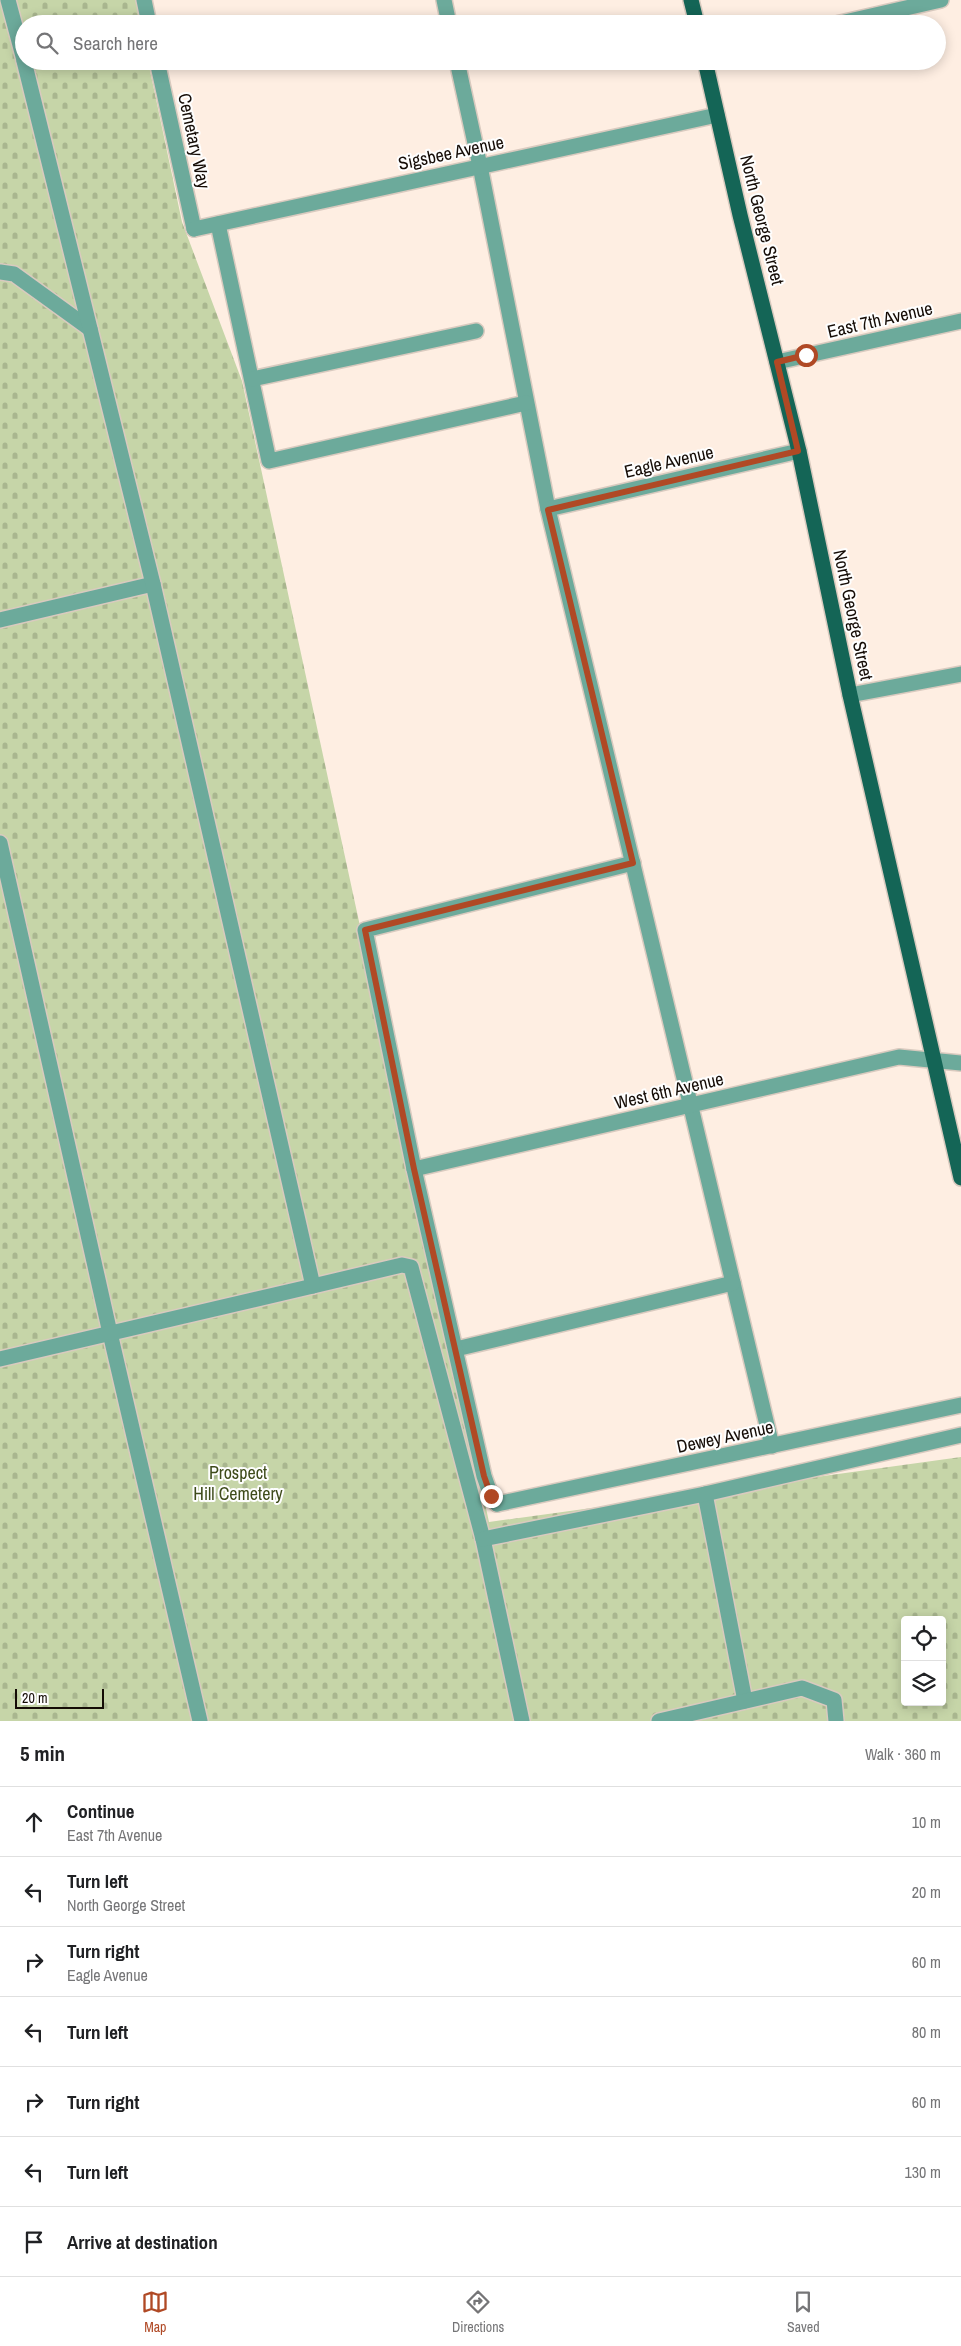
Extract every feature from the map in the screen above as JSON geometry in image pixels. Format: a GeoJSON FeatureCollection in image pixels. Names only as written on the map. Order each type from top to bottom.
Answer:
{"type":"FeatureCollection","features":[{"type":"Feature","properties":{"kind":"main road"},"geometry":{"type":"LineString","coordinates":[[691,0],[695,15]]}},
{"type":"Feature","properties":{"kind":"main road","name":"North George Street"},"geometry":{"type":"LineString","coordinates":[[707,70],[798,451],[850,695],[961,1178]]}},
{"type":"Feature","properties":{"kind":"street"},"geometry":{"type":"LineString","coordinates":[[8,0],[15,26]]}},
{"type":"Feature","properties":{"kind":"street"},"geometry":{"type":"LineString","coordinates":[[144,0],[147,15]]}},
{"type":"Feature","properties":{"kind":"street"},"geometry":{"type":"LineString","coordinates":[[444,0],[447,15]]}},
{"type":"Feature","properties":{"kind":"street"},"geometry":{"type":"LineString","coordinates":[[875,15],[941,0]]}},
{"type":"Feature","properties":{"kind":"street"},"geometry":{"type":"LineString","coordinates":[[26,70],[153,584],[313,1286]]}},
{"type":"Feature","properties":{"kind":"street","name":"Cemetary Way"},"geometry":{"type":"LineString","coordinates":[[159,70],[194,229]]}},
{"type":"Feature","properties":{"kind":"street"},"geometry":{"type":"LineString","coordinates":[[459,70],[480,166],[548,510],[772,1446]]}},
{"type":"Feature","properties":{"kind":"street","name":"Sigsbee Avenue"},"geometry":{"type":"LineString","coordinates":[[194,229],[718,115]]}},
{"type":"Feature","properties":{"kind":"street"},"geometry":{"type":"LineString","coordinates":[[218,224],[269,461],[526,403]]}},
{"type":"Feature","properties":{"kind":"street"},"geometry":{"type":"LineString","coordinates":[[0,272],[14,274],[90,329]]}},
{"type":"Feature","properties":{"kind":"street","name":"East 7th Avenue"},"geometry":{"type":"LineString","coordinates":[[777,362],[961,321]]}},
{"type":"Feature","properties":{"kind":"street"},"geometry":{"type":"LineString","coordinates":[[252,379],[476,331]]}},
{"type":"Feature","properties":{"kind":"street","name":"Eagle Avenue"},"geometry":{"type":"LineString","coordinates":[[548,510],[798,451]]}},
{"type":"Feature","properties":{"kind":"street"},"geometry":{"type":"LineString","coordinates":[[0,620],[153,584]]}},
{"type":"Feature","properties":{"kind":"street"},"geometry":{"type":"LineString","coordinates":[[850,695],[961,674]]}},
{"type":"Feature","properties":{"kind":"street"},"geometry":{"type":"LineString","coordinates":[[0,843],[110,1333],[200,1721]]}},
{"type":"Feature","properties":{"kind":"street"},"geometry":{"type":"LineString","coordinates":[[633,863],[365,930],[414,1169],[456,1349],[733,1283]]}},
{"type":"Feature","properties":{"kind":"street","name":"West 6th Avenue"},"geometry":{"type":"LineString","coordinates":[[414,1169],[899,1057],[961,1063]]}},
{"type":"Feature","properties":{"kind":"street"},"geometry":{"type":"LineString","coordinates":[[0,1359],[402,1265],[411,1267],[483,1539],[522,1721]]}},
{"type":"Feature","properties":{"kind":"street","name":"Dewey Avenue"},"geometry":{"type":"LineString","coordinates":[[456,1349],[484,1476],[491,1496],[497,1504],[961,1406]]}},
{"type":"Feature","properties":{"kind":"street"},"geometry":{"type":"LineString","coordinates":[[483,1539],[705,1494],[961,1435]]}},
{"type":"Feature","properties":{"kind":"street"},"geometry":{"type":"LineString","coordinates":[[705,1494],[745,1701]]}},
{"type":"Feature","properties":{"kind":"street"},"geometry":{"type":"LineString","coordinates":[[659,1721],[802,1688],[834,1700],[836,1721]]}},
{"type":"Feature","properties":{"kind":"green space","name":"Prospect Hill Cemetery"},"geometry":{"type":"Polygon","coordinates":[[[0,0],[136,0],[139,15],[15,15],[15,70],[150,70],[182,222],[242,381],[489,1522],[961,1457],[961,1721],[0,1721],[0,0]]]}},
{"type":"Feature","properties":{"kind":"route"},"geometry":{"type":"LineString","coordinates":[[491,1496],[484,1476],[414,1169],[365,930],[633,863],[548,510],[798,451],[777,362],[806,355]]}}]}
